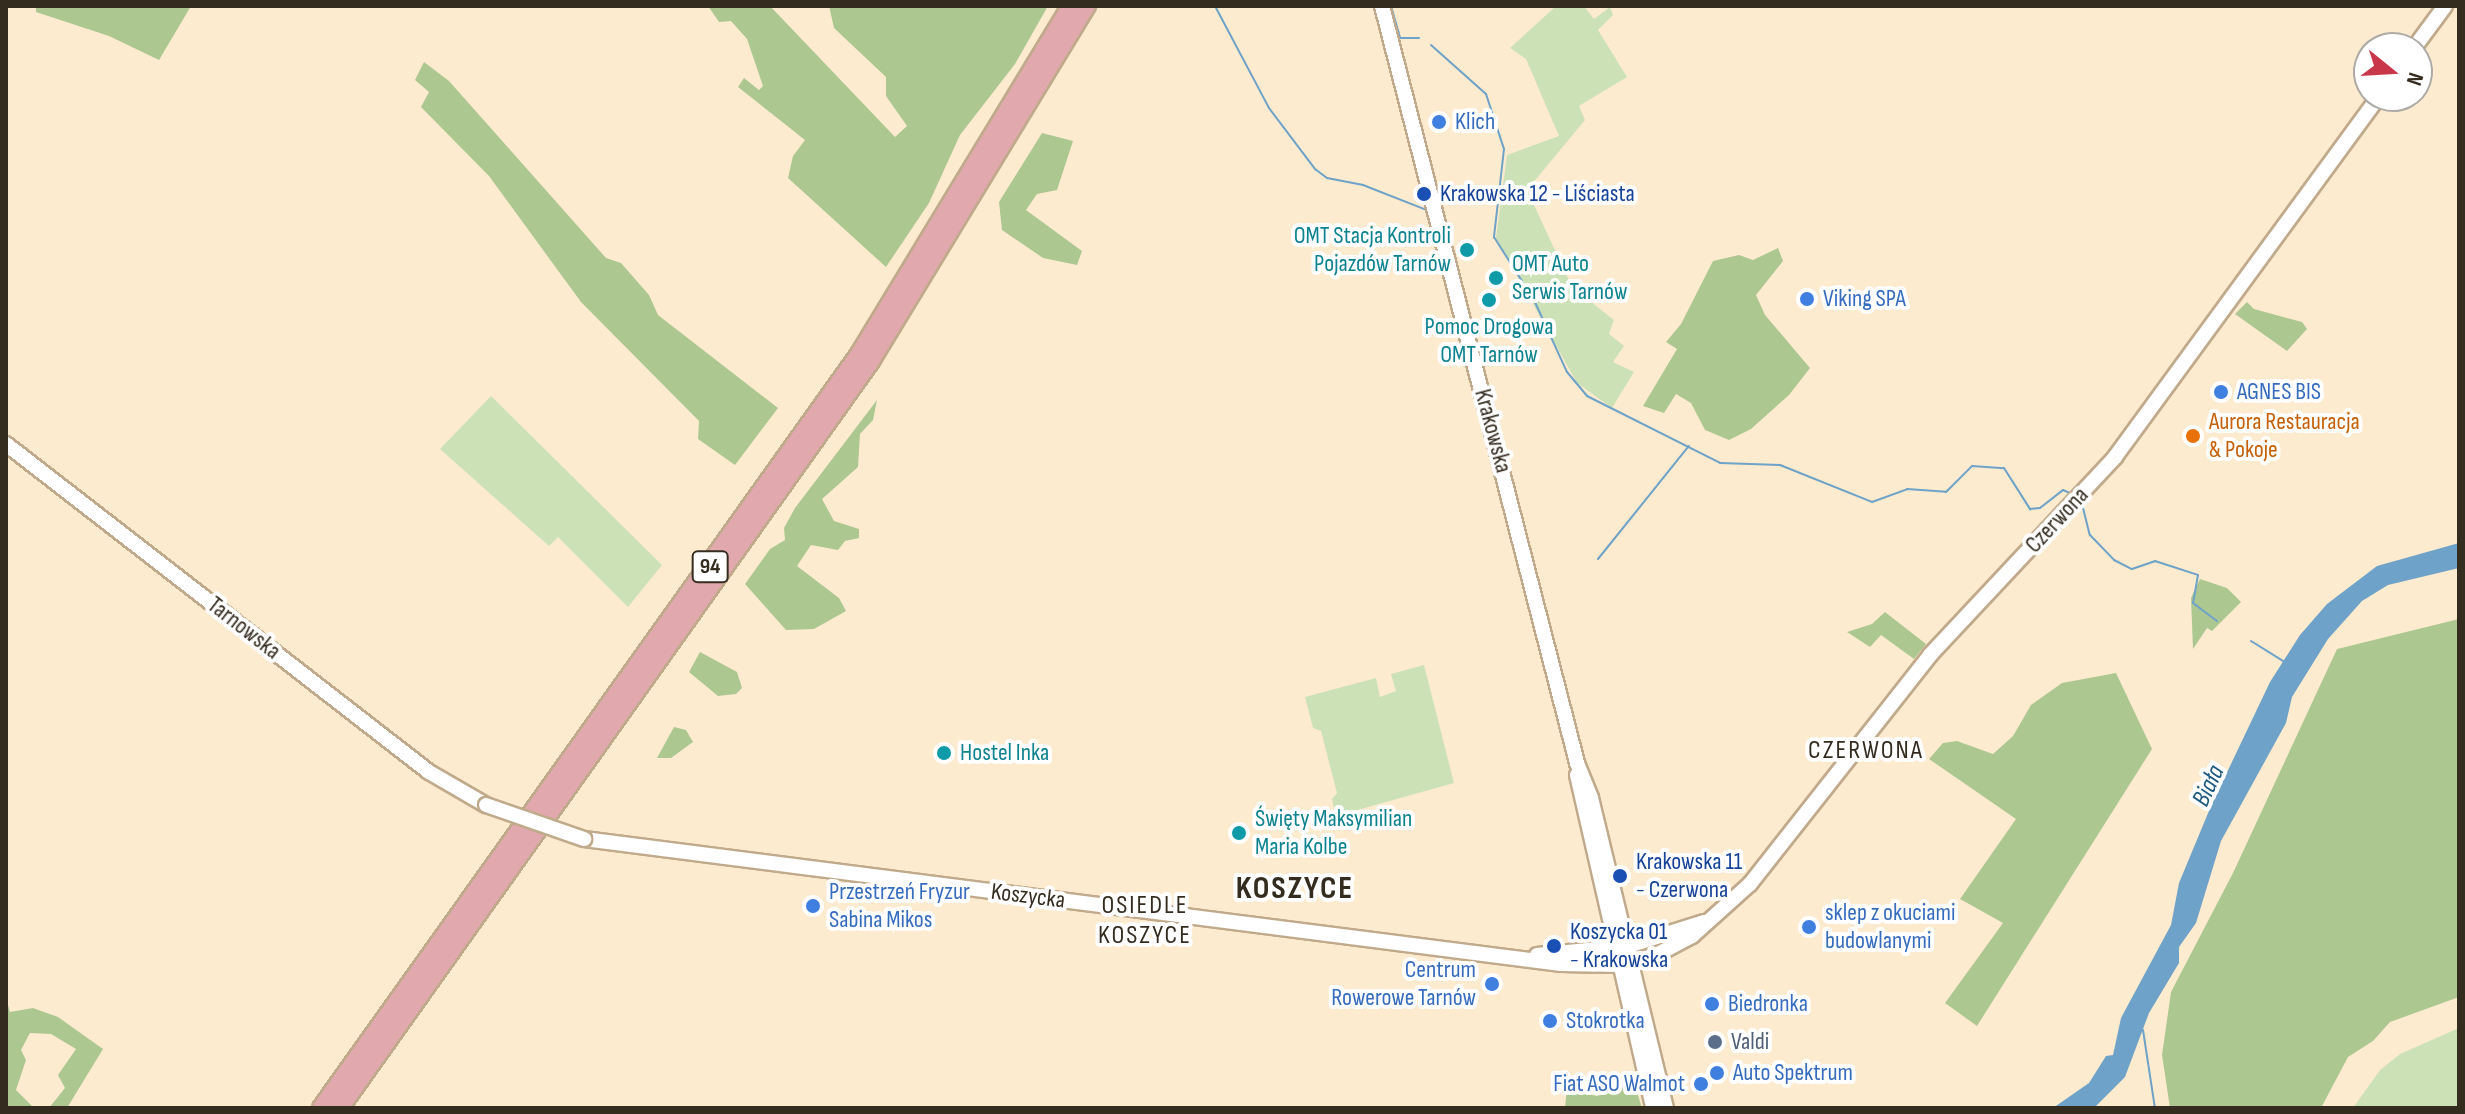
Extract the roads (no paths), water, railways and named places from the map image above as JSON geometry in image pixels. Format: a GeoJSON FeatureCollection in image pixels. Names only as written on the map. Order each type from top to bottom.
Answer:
{"type":"FeatureCollection","features":[{"type":"Feature","properties":{"kind":"main road","name":"94"},"geometry":{"type":"LineString","coordinates":[[321,1108],[859,354],[963,191],[1071,6]]}},
{"type":"Feature","properties":{"kind":"main road","name":"94"},"geometry":{"type":"LineString","coordinates":[[340,1108],[871,361],[1087,6]]}},
{"type":"Feature","properties":{"kind":"main road","name":"Krakowska"},"geometry":{"type":"LineString","coordinates":[[1382,6],[1577,763],[1580,804],[1622,947],[1653,1108]]}},
{"type":"Feature","properties":{"kind":"main road"},"geometry":{"type":"LineString","coordinates":[[2426,32],[2445,6]]}},
{"type":"Feature","properties":{"kind":"main road","name":"Czerwona"},"geometry":{"type":"LineString","coordinates":[[1625,964],[1682,942],[1750,884],[1930,655],[2086,490],[2140,426],[2367,112]]}},
{"type":"Feature","properties":{"kind":"main road","name":"Tarnowska"},"geometry":{"type":"LineString","coordinates":[[6,444],[429,772],[486,805],[584,839]]}},
{"type":"Feature","properties":{"kind":"main road","name":"Koszycka"},"geometry":{"type":"LineString","coordinates":[[584,839],[1520,958],[1625,964]]}},
{"type":"Feature","properties":{"kind":"main road","name":"Czerwona"},"geometry":{"type":"LineString","coordinates":[[1622,947],[1708,921]]}},
{"type":"Feature","properties":{"kind":"main road","name":"Koszycka"},"geometry":{"type":"LineString","coordinates":[[1520,958],[1622,947]]}},
{"type":"Feature","properties":{"kind":"main road","name":"Krakowska"},"geometry":{"type":"LineString","coordinates":[[1625,964],[1666,1108]]}},
{"type":"Feature","properties":{"kind":"water"},"geometry":{"type":"Polygon","coordinates":[[[2459,543],[2459,568],[2388,585],[2362,601],[2328,639],[2292,697],[2286,723],[2221,841],[2196,923],[2179,947],[2179,963],[2149,1013],[2125,1077],[2094,1108],[2053,1108],[2089,1083],[2106,1056],[2113,1055],[2121,1018],[2171,925],[2179,883],[2211,806],[2270,682],[2300,635],[2327,604],[2377,566],[2459,543]]]}},
{"type":"Feature","properties":{"kind":"waterway"},"geometry":{"type":"LineString","coordinates":[[1215,6],[1269,108],[1315,169],[1327,178],[1363,185],[1424,209]]}},
{"type":"Feature","properties":{"kind":"waterway"},"geometry":{"type":"LineString","coordinates":[[1391,6],[1400,38],[1419,38]]}},
{"type":"Feature","properties":{"kind":"waterway"},"geometry":{"type":"LineString","coordinates":[[1431,45],[1486,94],[1504,149],[1494,237],[1534,300],[1567,372],[1587,396],[1720,463],[1780,465],[1872,502],[1907,489],[1946,492],[1972,466],[2004,468],[2030,509],[2040,508],[2063,490],[2072,494]]}},
{"type":"Feature","properties":{"kind":"waterway"},"geometry":{"type":"LineString","coordinates":[[1441,200],[1498,191]]}},
{"type":"Feature","properties":{"kind":"waterway"},"geometry":{"type":"LineString","coordinates":[[1598,559],[1689,446]]}},
{"type":"Feature","properties":{"kind":"waterway"},"geometry":{"type":"LineString","coordinates":[[2082,504],[2090,535],[2114,560],[2132,569],[2155,561],[2198,575],[2193,603],[2217,621]]}},
{"type":"Feature","properties":{"kind":"waterway"},"geometry":{"type":"LineString","coordinates":[[2251,641],[2285,662]]}},
{"type":"Feature","properties":{"kind":"waterway"},"geometry":{"type":"LineString","coordinates":[[2143,1030],[2155,1108]]}},
{"type":"Feature","properties":{"kind":"place","name":"Klich"},"geometry":{"type":"Point","coordinates":[1439,122]}},
{"type":"Feature","properties":{"kind":"place","name":"Krakowska 12 - Liściasta"},"geometry":{"type":"Point","coordinates":[1424,194]}},
{"type":"Feature","properties":{"kind":"place","name":"OMT Stacja Kontroli Pojazdów Tarnów"},"geometry":{"type":"Point","coordinates":[1467,250]}},
{"type":"Feature","properties":{"kind":"place","name":"OMT Auto Serwis Tarnów"},"geometry":{"type":"Point","coordinates":[1496,278]}},
{"type":"Feature","properties":{"kind":"place","name":"Viking SPA"},"geometry":{"type":"Point","coordinates":[1807,299]}},
{"type":"Feature","properties":{"kind":"place","name":"Pomoc Drogowa OMT Tarnów"},"geometry":{"type":"Point","coordinates":[1489,300]}},
{"type":"Feature","properties":{"kind":"place","name":"AGNES BIS"},"geometry":{"type":"Point","coordinates":[2221,392]}},
{"type":"Feature","properties":{"kind":"place","name":"Aurora Restauracja & Pokoje"},"geometry":{"type":"Point","coordinates":[2193,436]}},
{"type":"Feature","properties":{"kind":"place","name":"Hostel Inka"},"geometry":{"type":"Point","coordinates":[944,753]}},
{"type":"Feature","properties":{"kind":"place","name":"Święty Maksymilian Maria Kolbe"},"geometry":{"type":"Point","coordinates":[1239,833]}},
{"type":"Feature","properties":{"kind":"place","name":"Krakowska 11 - Czerwona"},"geometry":{"type":"Point","coordinates":[1620,876]}},
{"type":"Feature","properties":{"kind":"place","name":"Przestrzeń Fryzur Sabina Mikos"},"geometry":{"type":"Point","coordinates":[813,906]}},
{"type":"Feature","properties":{"kind":"place","name":"sklep z okuciami budowlanymi"},"geometry":{"type":"Point","coordinates":[1809,927]}},
{"type":"Feature","properties":{"kind":"place","name":"Koszycka 01 - Krakowska"},"geometry":{"type":"Point","coordinates":[1554,946]}},
{"type":"Feature","properties":{"kind":"place","name":"Centrum Rowerowe Tarnów"},"geometry":{"type":"Point","coordinates":[1492,984]}},
{"type":"Feature","properties":{"kind":"place","name":"Biedronka"},"geometry":{"type":"Point","coordinates":[1712,1004]}},
{"type":"Feature","properties":{"kind":"place","name":"Stokrotka"},"geometry":{"type":"Point","coordinates":[1550,1021]}},
{"type":"Feature","properties":{"kind":"place","name":"Valdi"},"geometry":{"type":"Point","coordinates":[1715,1042]}},
{"type":"Feature","properties":{"kind":"place","name":"Auto Spektrum"},"geometry":{"type":"Point","coordinates":[1717,1073]}},
{"type":"Feature","properties":{"kind":"place","name":"Fiat ASO Walmot"},"geometry":{"type":"Point","coordinates":[1701,1084]}},
{"type":"Feature","properties":{"kind":"district","name":"CZERWONA"},"geometry":{"type":"Point","coordinates":[1866,751]}},
{"type":"Feature","properties":{"kind":"district","name":"KOSZYCE"},"geometry":{"type":"Point","coordinates":[1295,889]}},
{"type":"Feature","properties":{"kind":"district","name":"OSIEDLE KOSZYCE"},"geometry":{"type":"Point","coordinates":[1145,921]}},
{"type":"Feature","properties":{"kind":"water label","name":"Biała"},"geometry":{"type":"Point","coordinates":[2209,786]}}]}
